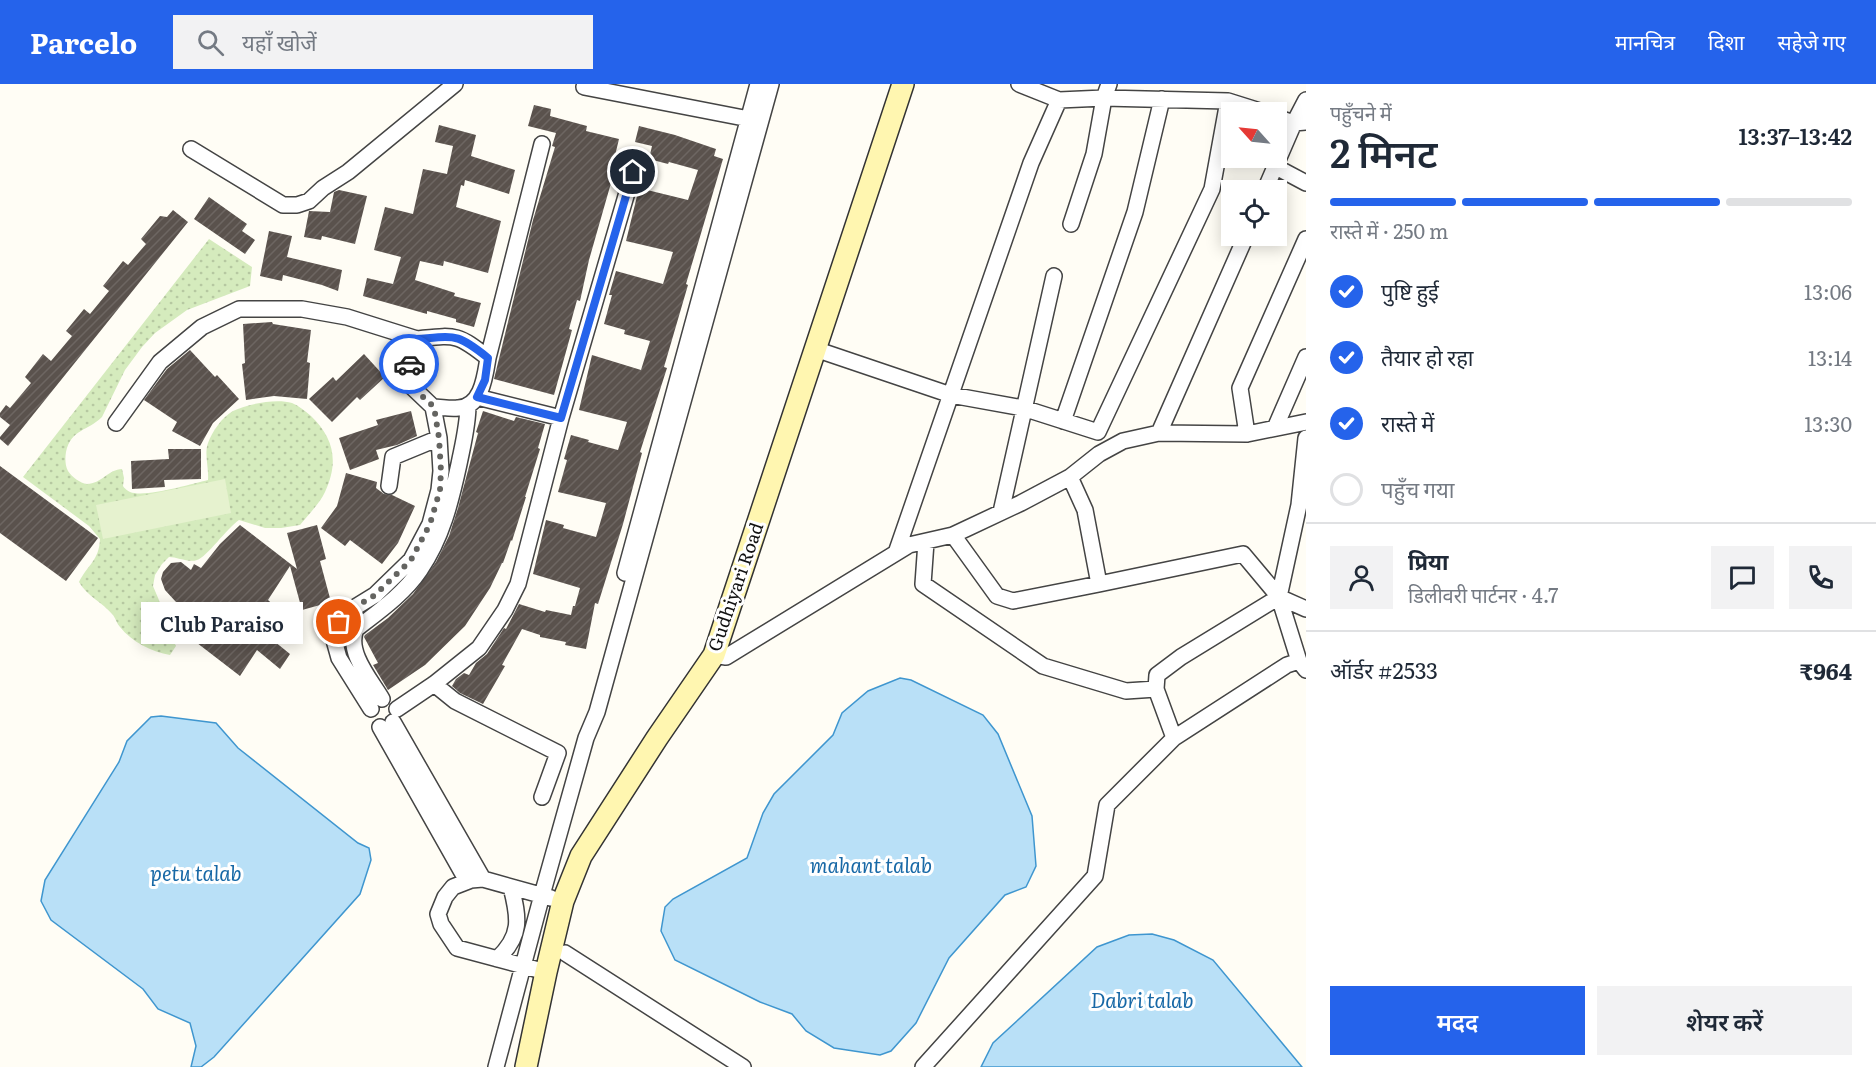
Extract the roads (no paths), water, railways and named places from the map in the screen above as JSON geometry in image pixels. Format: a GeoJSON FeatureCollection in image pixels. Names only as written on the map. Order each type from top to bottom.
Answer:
{"type":"FeatureCollection","features":[{"type":"Feature","properties":{"kind":"street"},"geometry":{"type":"LineString","coordinates":[[191,149],[283,205],[297,204],[309,201],[323,188],[348,172],[454,84]]}},
{"type":"Feature","properties":{"kind":"street"},"geometry":{"type":"LineString","coordinates":[[586,738],[587,712],[758,84]]}},
{"type":"Feature","properties":{"kind":"street"},"geometry":{"type":"LineString","coordinates":[[496,1067],[542,895],[586,738],[597,712],[771,84]]}},
{"type":"Feature","properties":{"kind":"street","name":"Gudhiyari Road"},"geometry":{"type":"LineString","coordinates":[[539,1067],[565,953],[592,864],[720,656],[821,351],[903,84]]}},
{"type":"Feature","properties":{"kind":"street","name":"Gudhiyari Road"},"geometry":{"type":"LineString","coordinates":[[821,351],[917,84]]}},
{"type":"Feature","properties":{"kind":"street"},"geometry":{"type":"LineString","coordinates":[[1019,84],[1059,100],[1107,91],[1162,99],[1234,102]]}},
{"type":"Feature","properties":{"kind":"street"},"geometry":{"type":"LineString","coordinates":[[581,85],[749,119]]}},
{"type":"Feature","properties":{"kind":"street"},"geometry":{"type":"LineString","coordinates":[[1071,224],[1094,154],[1107,91]]}},
{"type":"Feature","properties":{"kind":"street"},"geometry":{"type":"LineString","coordinates":[[1063,421],[1135,212],[1162,99]]}},
{"type":"Feature","properties":{"kind":"street"},"geometry":{"type":"LineString","coordinates":[[896,553],[1031,163],[1059,100]]}},
{"type":"Feature","properties":{"kind":"street"},"geometry":{"type":"LineString","coordinates":[[1098,432],[1212,189],[1228,100]]}},
{"type":"Feature","properties":{"kind":"street"},"geometry":{"type":"LineString","coordinates":[[1287,147],[1300,123],[1306,100]]}},
{"type":"Feature","properties":{"kind":"street"},"geometry":{"type":"LineString","coordinates":[[377,704],[339,658],[334,640],[336,631],[339,622],[349,611],[375,595],[411,560],[436,526],[453,494],[473,401],[485,380],[488,358],[542,144]]}},
{"type":"Feature","properties":{"kind":"street"},"geometry":{"type":"LineString","coordinates":[[1278,168],[1306,183]]}},
{"type":"Feature","properties":{"kind":"street"},"geometry":{"type":"LineString","coordinates":[[467,881],[390,719],[394,704],[390,700],[377,704],[371,716],[375,722],[390,719],[479,648],[505,610],[518,584],[561,418],[633,172]]}},
{"type":"Feature","properties":{"kind":"street"},"geometry":{"type":"LineString","coordinates":[[1247,434],[1240,388],[1306,239]]}},
{"type":"Feature","properties":{"kind":"street"},"geometry":{"type":"LineString","coordinates":[[1159,433],[1242,246]]}},
{"type":"Feature","properties":{"kind":"street"},"geometry":{"type":"LineString","coordinates":[[1001,512],[1054,276]]}},
{"type":"Feature","properties":{"kind":"street"},"geometry":{"type":"LineString","coordinates":[[116,423],[160,362],[202,327],[239,309],[302,309],[347,317],[417,339],[459,337],[488,358]]}},
{"type":"Feature","properties":{"kind":"street"},"geometry":{"type":"LineString","coordinates":[[417,339],[409,363],[411,386],[434,407],[439,438],[441,471],[436,526]]}},
{"type":"Feature","properties":{"kind":"street"},"geometry":{"type":"LineString","coordinates":[[821,351],[951,395],[1023,408],[1123,441]]}},
{"type":"Feature","properties":{"kind":"street"},"geometry":{"type":"LineString","coordinates":[[1275,428],[1306,357]]}},
{"type":"Feature","properties":{"kind":"street"},"geometry":{"type":"LineString","coordinates":[[434,407],[460,408],[473,401],[561,418]]}},
{"type":"Feature","properties":{"kind":"street"},"geometry":{"type":"LineString","coordinates":[[720,656],[909,545],[953,535],[1001,512],[1071,477],[1099,454],[1123,441],[1159,433],[1247,434],[1306,422]]}},
{"type":"Feature","properties":{"kind":"street"},"geometry":{"type":"LineString","coordinates":[[389,486],[393,457],[439,438]]}},
{"type":"Feature","properties":{"kind":"street"},"geometry":{"type":"LineString","coordinates":[[1174,738],[1156,689],[1157,675],[1181,657],[1279,597],[1303,506],[1306,438]]}},
{"type":"Feature","properties":{"kind":"street"},"geometry":{"type":"LineString","coordinates":[[1071,477],[1085,510],[1099,584]]}},
{"type":"Feature","properties":{"kind":"street"},"geometry":{"type":"LineString","coordinates":[[923,1067],[1095,876],[1107,805],[1174,738],[1287,665],[1303,665],[1279,597],[1243,554],[1013,601],[997,596],[953,535]]}},
{"type":"Feature","properties":{"kind":"street"},"geometry":{"type":"LineString","coordinates":[[926,542],[923,584],[1043,666],[1126,691],[1156,689]]}},
{"type":"Feature","properties":{"kind":"street"},"geometry":{"type":"LineString","coordinates":[[1279,597],[1306,609]]}},
{"type":"Feature","properties":{"kind":"street","name":"Gudhiyari Road"},"geometry":{"type":"LineString","coordinates":[[526,1067],[563,901],[581,856],[657,738],[720,656]]}},
{"type":"Feature","properties":{"kind":"street"},"geometry":{"type":"LineString","coordinates":[[434,684],[455,700],[558,753],[542,797]]}},
{"type":"Feature","properties":{"kind":"street"},"geometry":{"type":"LineString","coordinates":[[390,719],[483,879]]}},
{"type":"Feature","properties":{"kind":"street"},"geometry":{"type":"LineString","coordinates":[[546,972],[457,948],[441,924],[438,914],[445,897],[453,887],[467,881],[483,879],[563,901]]}},
{"type":"Feature","properties":{"kind":"street"},"geometry":{"type":"LineString","coordinates":[[496,959],[508,948],[516,934],[518,916],[511,887]]}},
{"type":"Feature","properties":{"kind":"street"},"geometry":{"type":"LineString","coordinates":[[565,953],[743,1067]]}},
{"type":"Feature","properties":{"kind":"water","name":"mahant talab"},"geometry":{"type":"Polygon","coordinates":[[[900,678],[911,680],[983,715],[998,734],[1032,816],[1036,866],[1026,887],[1005,895],[949,958],[916,1023],[891,1051],[880,1055],[834,1048],[806,1031],[792,1014],[760,1002],[675,960],[661,931],[665,907],[673,899],[747,858],[763,813],[774,794],[833,735],[842,713],[868,691],[900,678]]]}},
{"type":"Feature","properties":{"kind":"water","name":"petu talab"},"geometry":{"type":"Polygon","coordinates":[[[161,716],[216,723],[238,748],[358,843],[369,848],[371,860],[360,894],[214,1057],[201,1067],[191,1067],[196,1046],[190,1023],[158,1009],[143,989],[51,920],[41,901],[45,880],[119,762],[127,741],[151,717],[161,716]]]}},
{"type":"Feature","properties":{"kind":"water","name":"Dabri talab"},"geometry":{"type":"Polygon","coordinates":[[[1152,934],[1174,940],[1213,960],[1302,1067],[981,1067],[993,1043],[1097,947],[1129,935],[1152,934]]]}},
{"type":"Feature","properties":{"kind":"place","name":"Club Paraiso"},"geometry":{"type":"Point","coordinates":[339,622]}}]}
